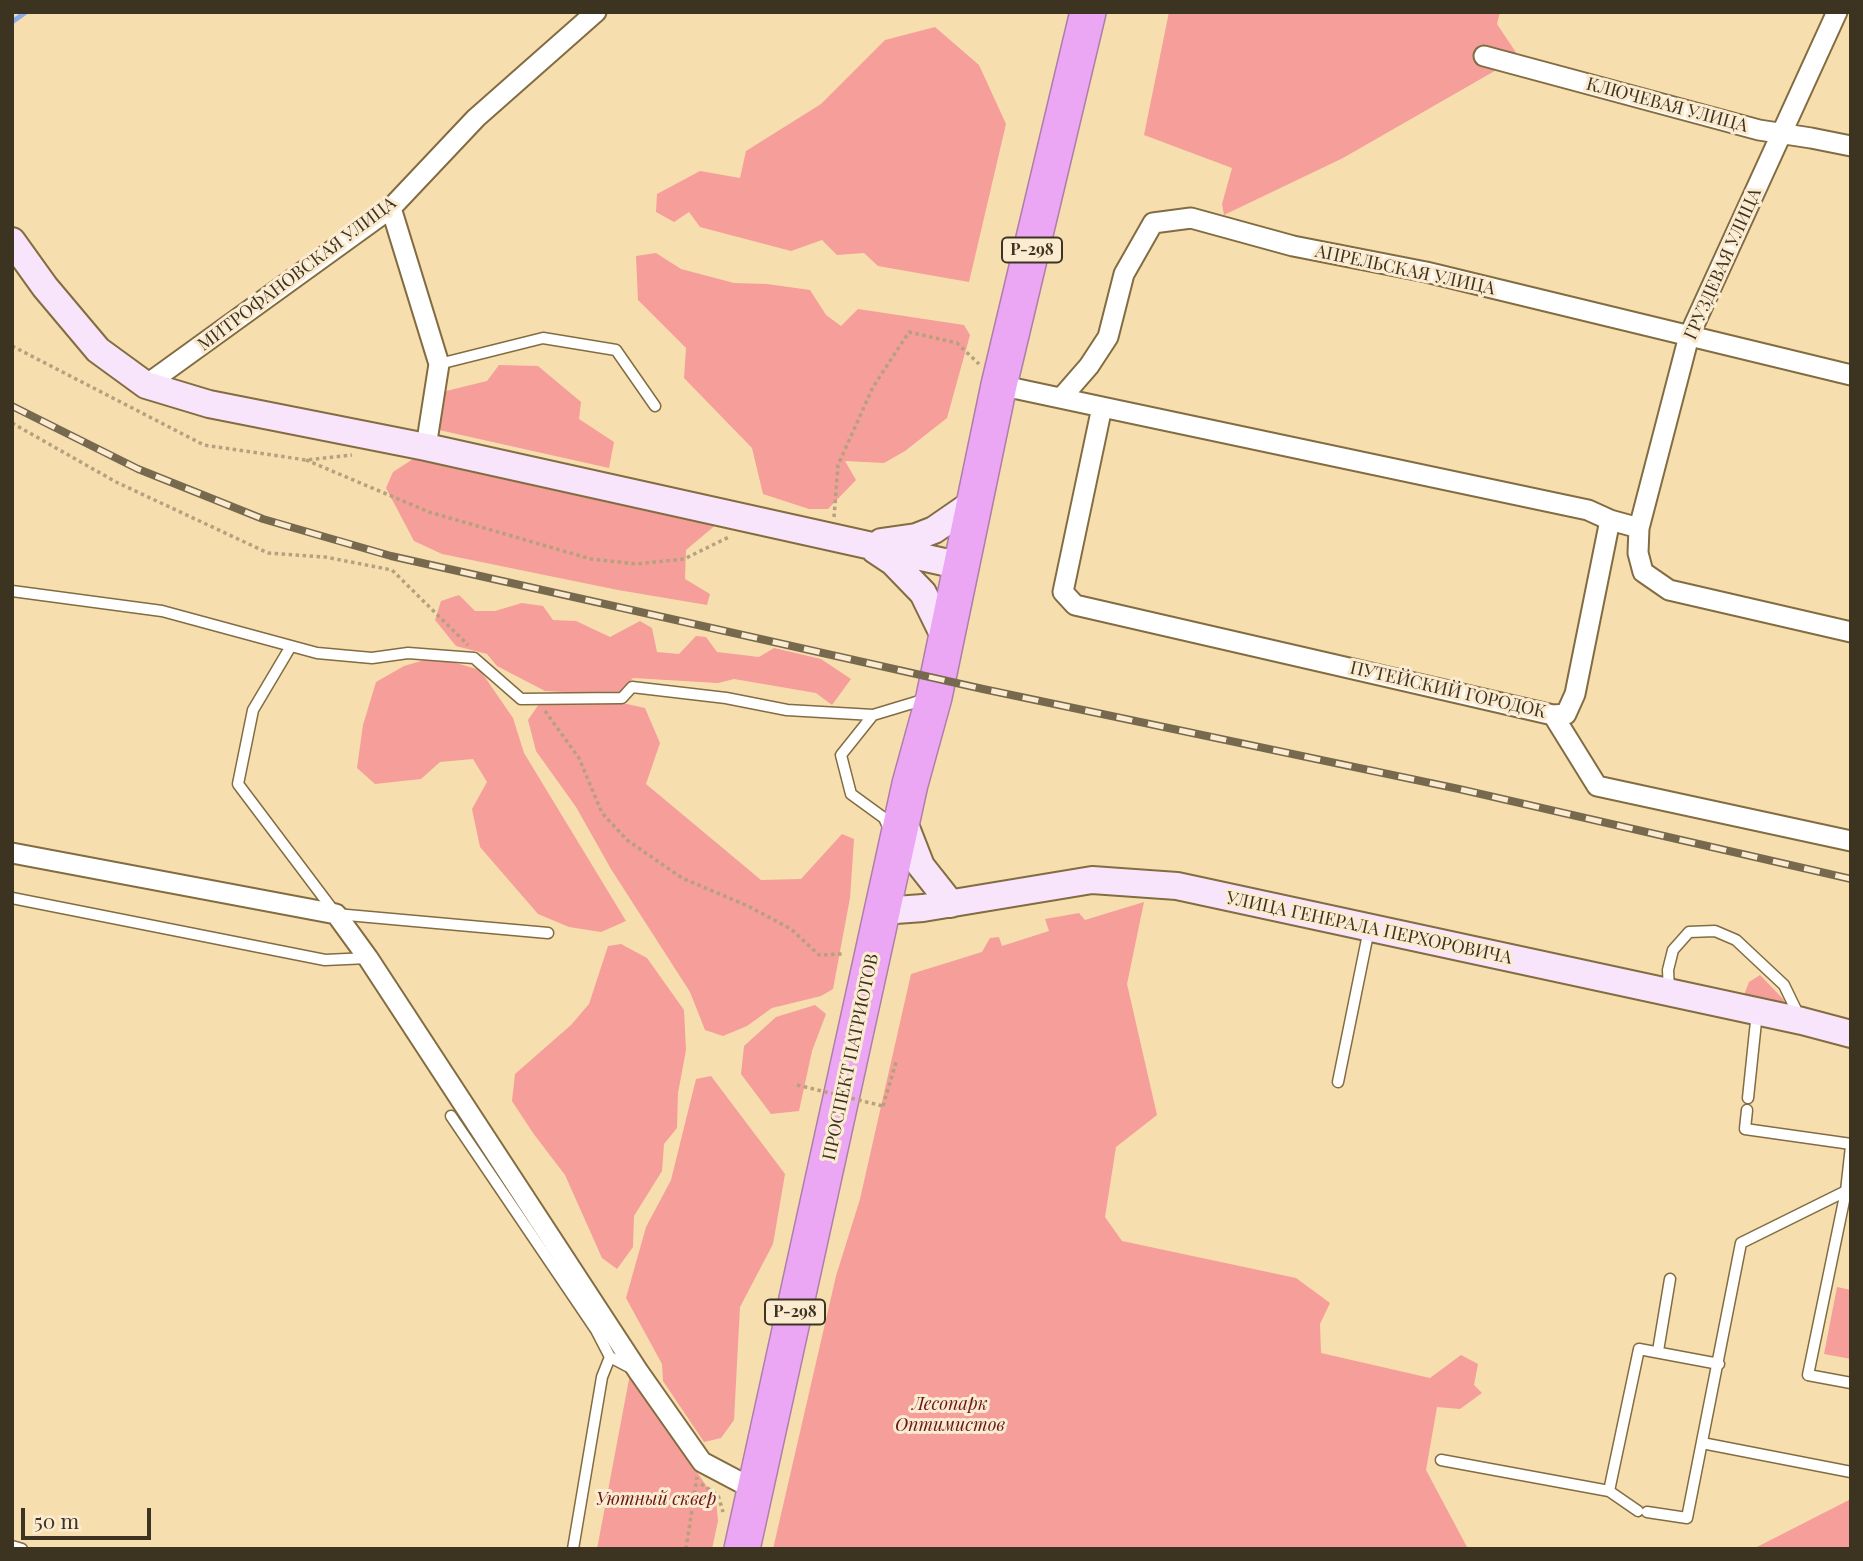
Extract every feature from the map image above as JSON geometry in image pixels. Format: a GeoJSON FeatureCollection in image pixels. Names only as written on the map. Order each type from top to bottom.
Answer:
{"type":"FeatureCollection","features":[{"type":"Feature","properties":{"kind":"highway","name":"Р-298"},"geometry":{"type":"LineString","coordinates":[[962,566],[999,384],[1088,12]]}},
{"type":"Feature","properties":{"kind":"highway","name":"ПРОСПЕКТ ПАТРИОТОВ"},"geometry":{"type":"LineString","coordinates":[[742,1549],[882,911],[934,697],[962,566]]}},
{"type":"Feature","properties":{"kind":"street","name":"МИТРОФАНОВСКАЯ УЛИЦА"},"geometry":{"type":"LineString","coordinates":[[146,385],[391,208],[476,118],[596,12]]}},
{"type":"Feature","properties":{"kind":"street","name":"ГРУЗДЕВАЯ УЛИЦА"},"geometry":{"type":"LineString","coordinates":[[1837,12],[1689,335],[1639,527],[1638,553],[1643,572],[1669,590],[1851,632]]}},
{"type":"Feature","properties":{"kind":"street","name":"КЛЮЧЕВАЯ УЛИЦА"},"geometry":{"type":"LineString","coordinates":[[1484,56],[1759,130],[1851,146]]}},
{"type":"Feature","properties":{"kind":"street"},"geometry":{"type":"LineString","coordinates":[[391,208],[439,364],[426,447]]}},
{"type":"Feature","properties":{"kind":"street","name":"АПРЕЛЬСКАЯ УЛИЦА"},"geometry":{"type":"LineString","coordinates":[[1062,397],[1108,337],[1124,274],[1153,223],[1191,218],[1293,246],[1426,272],[1851,375]]}},
{"type":"Feature","properties":{"kind":"street"},"geometry":{"type":"LineString","coordinates":[[12,241],[45,287],[98,350],[146,385],[209,404],[426,447],[962,566]]}},
{"type":"Feature","properties":{"kind":"street"},"geometry":{"type":"LineString","coordinates":[[999,384],[1588,510],[1610,520],[1639,527]]}},
{"type":"Feature","properties":{"kind":"street","name":"ПУТЕЙСКИЙ ГОРОДОК"},"geometry":{"type":"LineString","coordinates":[[1101,407],[1063,592],[1075,605],[1553,715],[1566,714],[1575,694],[1610,520]]}},
{"type":"Feature","properties":{"kind":"street"},"geometry":{"type":"LineString","coordinates":[[865,544],[916,537],[946,523],[976,501]]}},
{"type":"Feature","properties":{"kind":"street"},"geometry":{"type":"LineString","coordinates":[[865,544],[893,562],[923,593],[946,640]]}},
{"type":"Feature","properties":{"kind":"street"},"geometry":{"type":"LineString","coordinates":[[1553,715],[1597,786],[1851,841]]}},
{"type":"Feature","properties":{"kind":"street"},"geometry":{"type":"LineString","coordinates":[[900,833],[951,904]]}},
{"type":"Feature","properties":{"kind":"street"},"geometry":{"type":"LineString","coordinates":[[12,853],[336,914],[369,958],[638,1371],[699,1471],[755,1490]]}},
{"type":"Feature","properties":{"kind":"street","name":"УЛИЦА ГЕНЕРАЛА ПЕРХОРОВИЧА"},"geometry":{"type":"LineString","coordinates":[[882,911],[951,904],[1092,880],[1177,886],[1802,1021],[1851,1034]]}},
{"type":"Feature","properties":{"kind":"lane"},"geometry":{"type":"LineString","coordinates":[[439,364],[543,338],[615,350],[655,406]]}},
{"type":"Feature","properties":{"kind":"lane"},"geometry":{"type":"LineString","coordinates":[[12,591],[162,611],[317,653],[372,658],[408,653],[474,658],[521,699],[622,698],[632,687],[726,698],[788,710],[873,715],[934,697]]}},
{"type":"Feature","properties":{"kind":"lane"},"geometry":{"type":"LineString","coordinates":[[291,646],[253,710],[238,784],[336,914],[548,933]]}},
{"type":"Feature","properties":{"kind":"lane"},"geometry":{"type":"LineString","coordinates":[[873,715],[841,755],[851,794],[900,833]]}},
{"type":"Feature","properties":{"kind":"lane"},"geometry":{"type":"LineString","coordinates":[[12,898],[325,960],[369,958]]}},
{"type":"Feature","properties":{"kind":"lane"},"geometry":{"type":"LineString","coordinates":[[1338,1082],[1369,929]]}},
{"type":"Feature","properties":{"kind":"lane"},"geometry":{"type":"LineString","coordinates":[[1669,993],[1668,970],[1673,950],[1689,932],[1715,931],[1736,940],[1784,985],[1802,1021]]}},
{"type":"Feature","properties":{"kind":"lane"},"geometry":{"type":"LineString","coordinates":[[1748,1098],[1757,1012]]}},
{"type":"Feature","properties":{"kind":"lane"},"geometry":{"type":"LineString","coordinates":[[1747,1110],[1745,1129],[1851,1145],[1846,1191],[1808,1375],[1851,1383]]}},
{"type":"Feature","properties":{"kind":"lane"},"geometry":{"type":"LineString","coordinates":[[451,1116],[596,1330],[610,1357],[638,1371]]}},
{"type":"Feature","properties":{"kind":"lane"},"geometry":{"type":"LineString","coordinates":[[1441,1460],[1609,1490],[1643,1511],[1687,1518],[1741,1243],[1846,1191]]}},
{"type":"Feature","properties":{"kind":"lane"},"geometry":{"type":"LineString","coordinates":[[1658,1351],[1670,1279]]}},
{"type":"Feature","properties":{"kind":"lane"},"geometry":{"type":"LineString","coordinates":[[1609,1490],[1639,1349],[1719,1364]]}},
{"type":"Feature","properties":{"kind":"lane"},"geometry":{"type":"LineString","coordinates":[[573,1549],[602,1377],[610,1357]]}},
{"type":"Feature","properties":{"kind":"lane"},"geometry":{"type":"LineString","coordinates":[[1702,1443],[1851,1472]]}},
{"type":"Feature","properties":{"kind":"lane"},"geometry":{"type":"LineString","coordinates":[[12,1546],[22,1549]]}},
{"type":"Feature","properties":{"kind":"path"},"geometry":{"type":"LineString","coordinates":[[823,516],[834,517],[838,465],[873,387],[909,332],[957,343],[999,384]]}},
{"type":"Feature","properties":{"kind":"path"},"geometry":{"type":"LineString","coordinates":[[12,423],[116,482],[268,553],[325,557],[392,570],[474,651]]}},
{"type":"Feature","properties":{"kind":"path"},"geometry":{"type":"LineString","coordinates":[[306,460],[429,512],[591,559],[637,564],[684,559],[756,524],[768,521]]}},
{"type":"Feature","properties":{"kind":"path"},"geometry":{"type":"LineString","coordinates":[[521,699],[546,711],[579,758],[602,813],[627,840],[682,878],[748,906],[791,929],[819,955],[842,954]]}},
{"type":"Feature","properties":{"kind":"path"},"geometry":{"type":"LineString","coordinates":[[797,1085],[883,1107],[897,1059]]}},
{"type":"Feature","properties":{"kind":"path"},"geometry":{"type":"LineString","coordinates":[[699,1471],[718,1495],[724,1516]]}},
{"type":"Feature","properties":{"kind":"path"},"geometry":{"type":"LineString","coordinates":[[685,1549],[699,1471]]}},
{"type":"Feature","properties":{"kind":"green space"},"geometry":{"type":"Polygon","coordinates":[[[1169,12],[1500,12],[1497,24],[1519,57],[1343,158],[1224,215],[1222,204],[1232,168],[1144,135],[1169,12]]]}},
{"type":"Feature","properties":{"kind":"green space"},"geometry":{"type":"Polygon","coordinates":[[[935,27],[979,65],[1006,124],[969,282],[878,266],[864,253],[837,255],[822,240],[791,251],[700,227],[689,212],[674,222],[656,212],[657,194],[700,171],[740,178],[746,151],[821,104],[885,40],[935,27]]]}},
{"type":"Feature","properties":{"kind":"green space"},"geometry":{"type":"Polygon","coordinates":[[[656,253],[681,269],[734,283],[810,290],[826,315],[841,326],[858,309],[964,325],[970,335],[947,418],[905,451],[884,463],[845,461],[856,480],[828,509],[809,509],[763,494],[752,448],[684,378],[686,348],[638,300],[636,256],[656,253]]]}},
{"type":"Feature","properties":{"kind":"green space"},"geometry":{"type":"Polygon","coordinates":[[[499,365],[538,366],[581,402],[579,419],[614,442],[609,468],[439,430],[442,392],[487,381],[499,365]]]}},
{"type":"Feature","properties":{"kind":"green space"},"geometry":{"type":"Polygon","coordinates":[[[413,459],[718,523],[686,550],[685,579],[710,594],[707,605],[442,554],[414,541],[386,488],[393,472],[413,459]]]}},
{"type":"Feature","properties":{"kind":"green space"},"geometry":{"type":"Polygon","coordinates":[[[459,595],[475,611],[495,611],[522,603],[543,606],[553,620],[576,621],[610,637],[640,621],[652,628],[657,652],[679,654],[696,636],[706,637],[717,652],[759,657],[774,648],[821,659],[851,679],[832,705],[816,693],[734,679],[718,683],[633,678],[617,695],[545,691],[497,666],[487,654],[456,646],[435,620],[441,601],[459,595]]]}},
{"type":"Feature","properties":{"kind":"green space"},"geometry":{"type":"Polygon","coordinates":[[[435,657],[480,670],[513,718],[524,753],[626,921],[601,932],[569,927],[538,914],[480,847],[472,809],[487,782],[473,759],[440,762],[421,779],[375,784],[357,768],[363,725],[376,682],[404,666],[435,657]]]}},
{"type":"Feature","properties":{"kind":"green space"},"geometry":{"type":"Polygon","coordinates":[[[613,701],[645,708],[660,743],[646,784],[761,880],[801,879],[842,834],[854,839],[850,898],[833,989],[821,996],[772,1008],[747,1026],[723,1036],[705,1030],[690,992],[611,869],[576,807],[536,751],[528,720],[539,704],[613,701]]]}},
{"type":"Feature","properties":{"kind":"green space","name":"Лесопарк Оптимистов"},"geometry":{"type":"Polygon","coordinates":[[[1144,902],[1127,984],[1157,1115],[1116,1147],[1105,1217],[1122,1241],[1296,1278],[1330,1303],[1320,1324],[1321,1353],[1430,1378],[1461,1355],[1478,1364],[1474,1385],[1482,1393],[1460,1409],[1437,1407],[1426,1470],[1468,1549],[773,1549],[836,1276],[860,1199],[911,974],[982,952],[990,938],[999,937],[1002,946],[1049,931],[1045,919],[1079,913],[1085,920],[1144,902]]]}},
{"type":"Feature","properties":{"kind":"green space"},"geometry":{"type":"Polygon","coordinates":[[[621,944],[647,958],[684,1010],[686,1050],[678,1093],[677,1128],[664,1144],[662,1171],[634,1216],[633,1247],[617,1269],[602,1258],[565,1175],[512,1101],[515,1074],[571,1025],[589,1004],[608,946],[621,944]]]}},
{"type":"Feature","properties":{"kind":"green space"},"geometry":{"type":"Polygon","coordinates":[[[1760,975],[1784,1000],[1781,1008],[1753,1002],[1744,995],[1749,982],[1760,975]]]}},
{"type":"Feature","properties":{"kind":"green space"},"geometry":{"type":"Polygon","coordinates":[[[815,1005],[826,1014],[812,1051],[799,1111],[771,1114],[741,1074],[744,1046],[776,1017],[815,1005]]]}},
{"type":"Feature","properties":{"kind":"green space"},"geometry":{"type":"Polygon","coordinates":[[[711,1076],[785,1174],[773,1244],[740,1307],[734,1420],[721,1438],[704,1442],[663,1381],[662,1364],[626,1298],[646,1227],[671,1180],[696,1079],[711,1076]]]}},
{"type":"Feature","properties":{"kind":"green space"},"geometry":{"type":"Polygon","coordinates":[[[1837,1287],[1851,1290],[1851,1359],[1824,1354],[1837,1287]]]}},
{"type":"Feature","properties":{"kind":"green space","name":"Уютный сквер"},"geometry":{"type":"Polygon","coordinates":[[[630,1374],[716,1500],[718,1521],[712,1549],[597,1549],[630,1374]]]}},
{"type":"Feature","properties":{"kind":"green space"},"geometry":{"type":"Polygon","coordinates":[[[1851,1499],[1851,1549],[1753,1549],[1851,1499]]]}},
{"type":"Feature","properties":{"kind":"waterway"},"geometry":{"type":"LineString","coordinates":[[12,22],[26,12]]}},
{"type":"Feature","properties":{"kind":"railway"},"geometry":{"type":"LineString","coordinates":[[12,406],[138,469],[263,519],[391,556],[983,689],[1459,789],[1851,879]]}}]}
